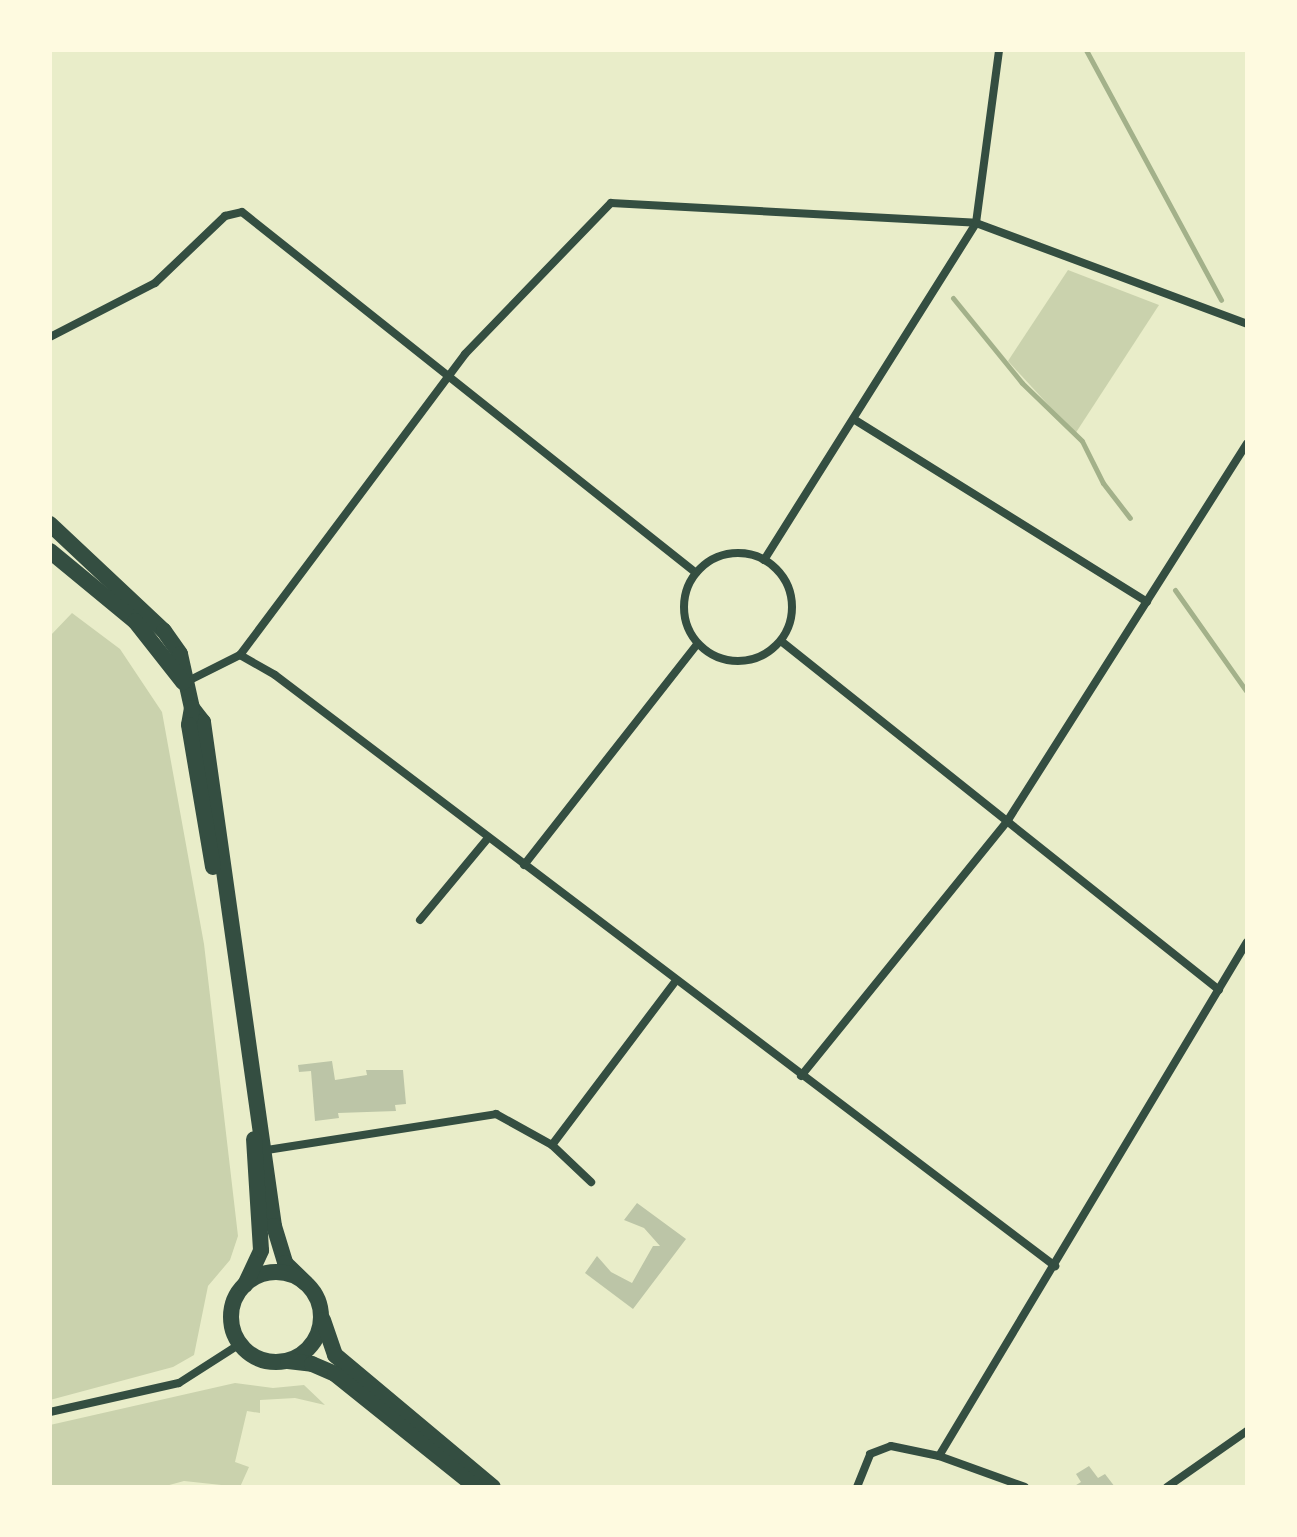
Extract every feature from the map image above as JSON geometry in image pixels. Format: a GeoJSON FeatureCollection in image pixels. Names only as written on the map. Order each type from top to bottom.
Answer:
{"type":"FeatureCollection","features":[{"type":"Feature","properties":{"kind":"main road"},"geometry":{"type":"LineString","coordinates":[[50,524],[164,631],[180,654],[192,708],[203,722],[280,1248],[285,1263],[306,1283],[322,1315],[335,1355],[493,1487]]}},
{"type":"Feature","properties":{"kind":"main road"},"geometry":{"type":"LineString","coordinates":[[50,551],[135,621],[184,683]]}},
{"type":"Feature","properties":{"kind":"main road"},"geometry":{"type":"LineString","coordinates":[[192,708],[189,725],[256,1153],[261,1250],[231,1320],[240,1344],[261,1360],[312,1364],[335,1374],[476,1487]]}},
{"type":"Feature","properties":{"kind":"main road"},"geometry":{"type":"LineString","coordinates":[[245,1285],[282,1272],[306,1283]]}},
{"type":"Feature","properties":{"kind":"main road"},"geometry":{"type":"LineString","coordinates":[[287,1361],[313,1344],[322,1315]]}},
{"type":"Feature","properties":{"kind":"street"},"geometry":{"type":"LineString","coordinates":[[764,560],[855,420],[976,223],[999,50]]}},
{"type":"Feature","properties":{"kind":"street"},"geometry":{"type":"LineString","coordinates":[[184,683],[240,655],[465,354],[611,203],[976,223],[1247,324]]}},
{"type":"Feature","properties":{"kind":"street"},"geometry":{"type":"LineString","coordinates":[[50,337],[155,283],[225,216],[242,212],[696,573]]}},
{"type":"Feature","properties":{"kind":"street"},"geometry":{"type":"LineString","coordinates":[[855,420],[1147,602]]}},
{"type":"Feature","properties":{"kind":"street"},"geometry":{"type":"LineString","coordinates":[[801,1076],[1008,820],[1247,444]]}},
{"type":"Feature","properties":{"kind":"street"},"geometry":{"type":"LineString","coordinates":[[727,554],[764,560],[781,575],[789,592],[789,624],[781,641],[758,658],[739,662],[712,656],[697,644],[683,612],[696,573],[727,554]]}},
{"type":"Feature","properties":{"kind":"street"},"geometry":{"type":"LineString","coordinates":[[781,641],[1219,990]]}},
{"type":"Feature","properties":{"kind":"street"},"geometry":{"type":"LineString","coordinates":[[524,865],[697,644]]}},
{"type":"Feature","properties":{"kind":"street"},"geometry":{"type":"LineString","coordinates":[[240,655],[275,675],[675,982],[1055,1266]]}},
{"type":"Feature","properties":{"kind":"street"},"geometry":{"type":"LineString","coordinates":[[420,920],[488,838]]}},
{"type":"Feature","properties":{"kind":"street"},"geometry":{"type":"LineString","coordinates":[[939,1456],[1247,942]]}},
{"type":"Feature","properties":{"kind":"street"},"geometry":{"type":"LineString","coordinates":[[552,1145],[675,982]]}},
{"type":"Feature","properties":{"kind":"street"},"geometry":{"type":"LineString","coordinates":[[267,1150],[496,1114],[552,1145],[591,1182]]}},
{"type":"Feature","properties":{"kind":"street"},"geometry":{"type":"LineString","coordinates":[[50,1412],[179,1383],[240,1344]]}},
{"type":"Feature","properties":{"kind":"street"},"geometry":{"type":"LineString","coordinates":[[1167,1487],[1247,1431]]}},
{"type":"Feature","properties":{"kind":"street"},"geometry":{"type":"LineString","coordinates":[[857,1487],[863,1464],[879,1449],[904,1447],[939,1456],[1025,1487]]}},
{"type":"Feature","properties":{"kind":"green space"},"geometry":{"type":"Polygon","coordinates":[[[1068,270],[1159,305],[1075,434],[1008,361],[1068,270]]]}},
{"type":"Feature","properties":{"kind":"green space"},"geometry":{"type":"Polygon","coordinates":[[[72,613],[120,649],[162,712],[204,944],[238,1236],[230,1260],[208,1286],[194,1355],[173,1367],[50,1400],[50,636],[72,613]]]}},
{"type":"Feature","properties":{"kind":"green space"},"geometry":{"type":"Polygon","coordinates":[[[235,1383],[273,1388],[304,1385],[325,1405],[295,1398],[260,1400],[260,1413],[247,1411],[235,1462],[249,1467],[240,1487],[184,1481],[162,1487],[50,1487],[50,1425],[235,1383]]]}},
{"type":"Feature","properties":{"kind":"building"},"geometry":{"type":"Polygon","coordinates":[[[332,1061],[335,1080],[367,1075],[366,1070],[403,1070],[406,1104],[395,1105],[396,1111],[338,1113],[339,1118],[315,1121],[311,1071],[299,1072],[298,1065],[332,1061]]]}},
{"type":"Feature","properties":{"kind":"building"},"geometry":{"type":"Polygon","coordinates":[[[637,1203],[686,1239],[633,1309],[585,1273],[597,1256],[611,1272],[632,1283],[653,1246],[660,1246],[644,1228],[624,1220],[637,1203]]]}},
{"type":"Feature","properties":{"kind":"building"},"geometry":{"type":"Polygon","coordinates":[[[1089,1466],[1098,1478],[1105,1474],[1115,1487],[1073,1487],[1081,1482],[1076,1474],[1089,1466]]]}},
{"type":"Feature","properties":{"kind":"waterway"},"geometry":{"type":"LineString","coordinates":[[1086,50],[1221,300]]}},
{"type":"Feature","properties":{"kind":"waterway"},"geometry":{"type":"LineString","coordinates":[[953,298],[1022,383],[1082,441],[1103,483],[1130,518]]}},
{"type":"Feature","properties":{"kind":"waterway"},"geometry":{"type":"LineString","coordinates":[[1175,590],[1247,692]]}}]}
